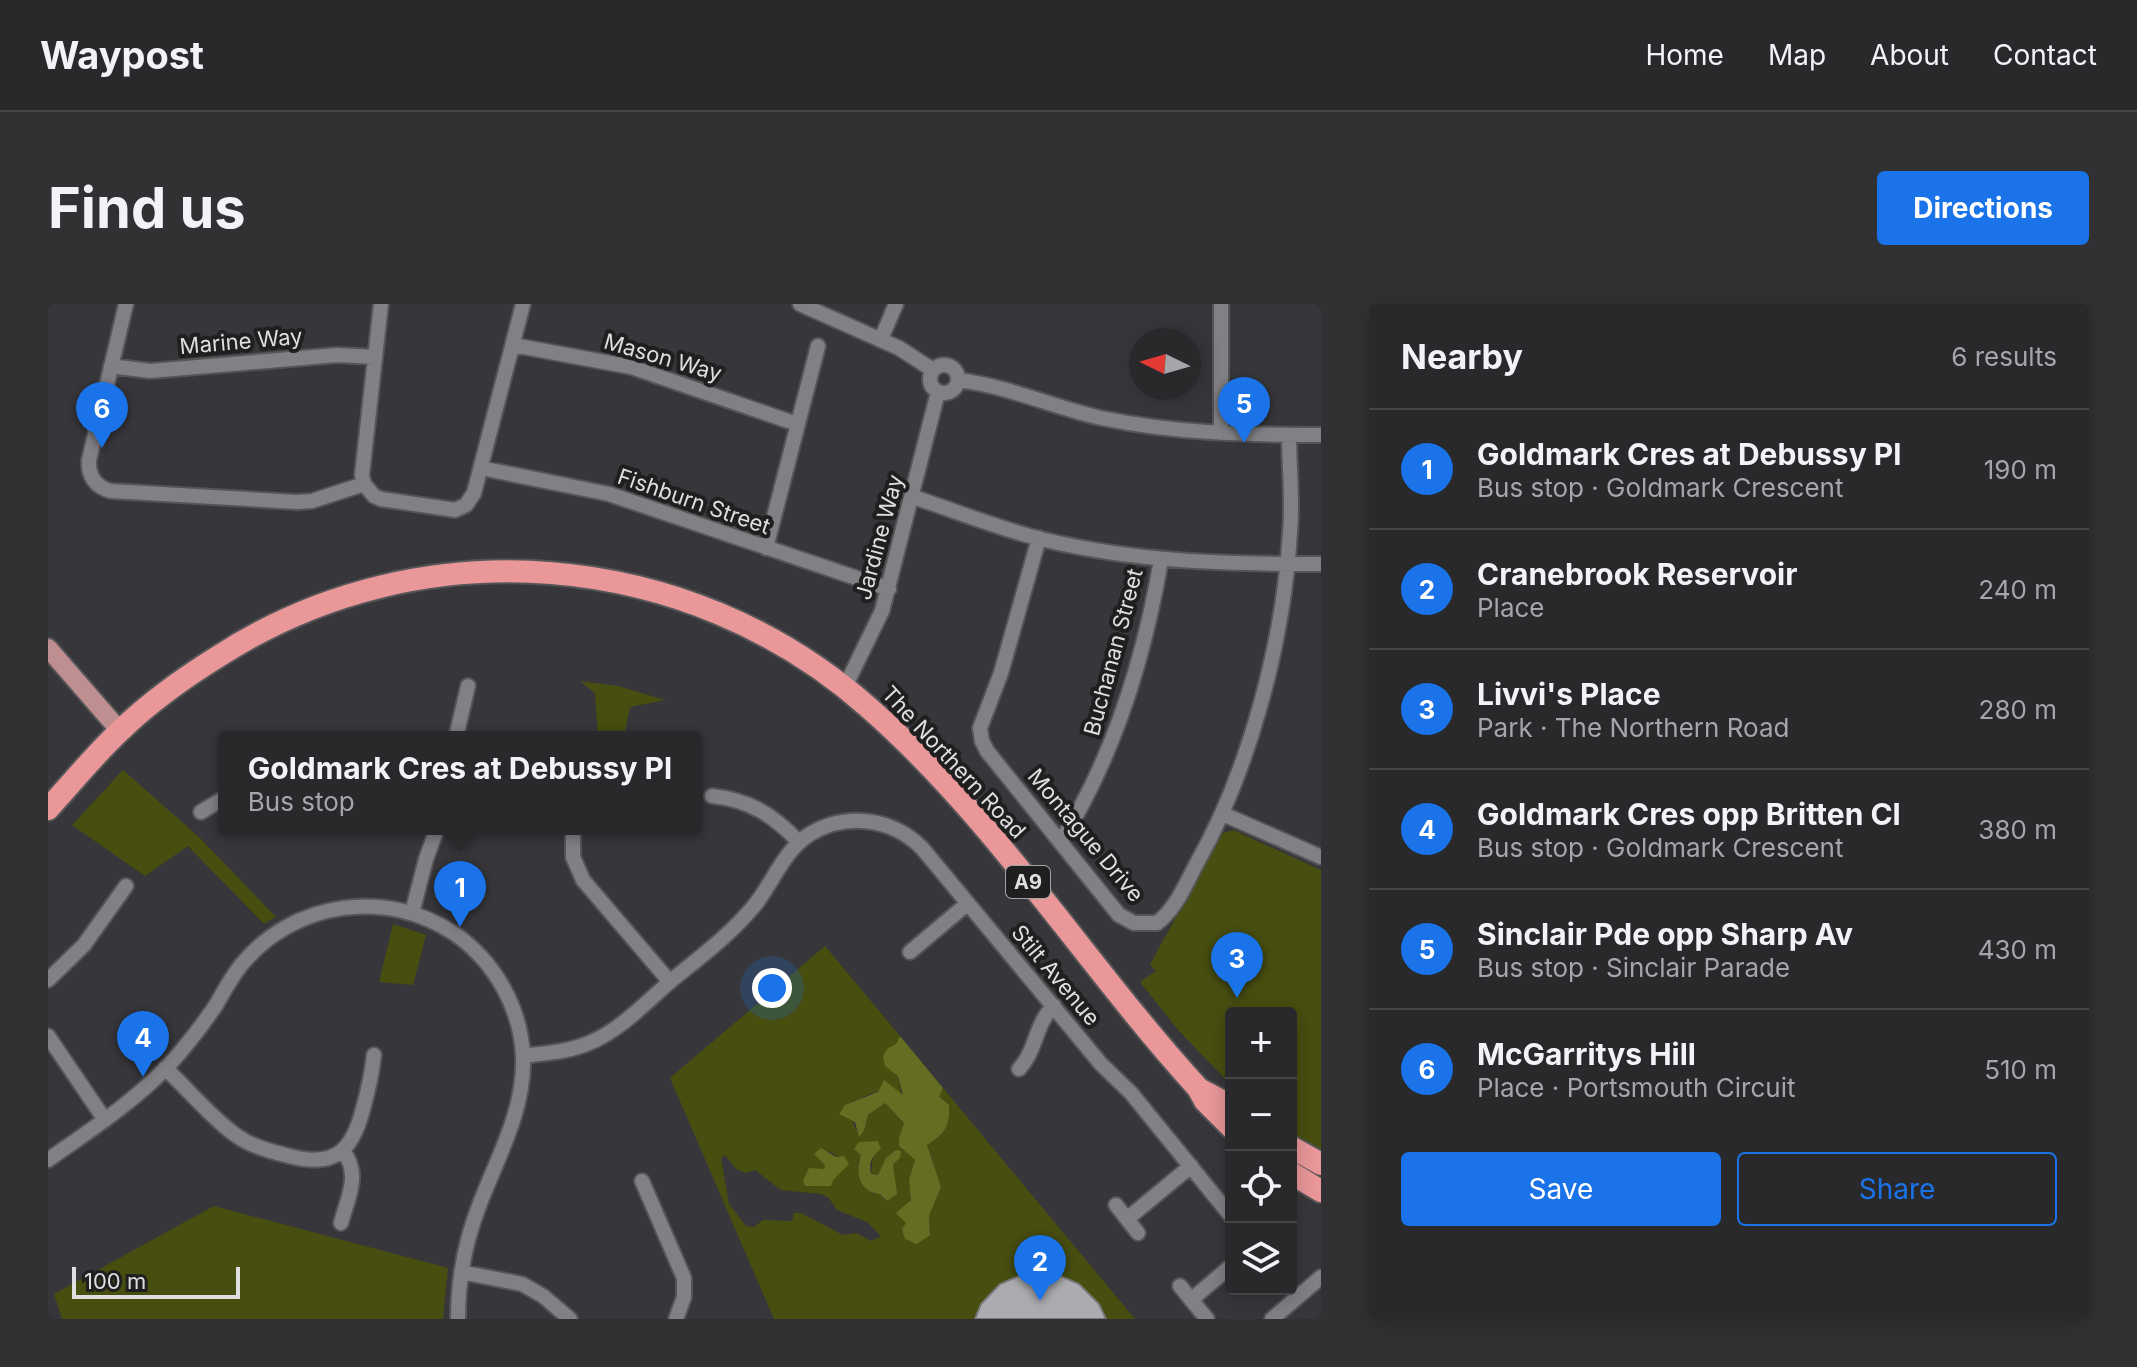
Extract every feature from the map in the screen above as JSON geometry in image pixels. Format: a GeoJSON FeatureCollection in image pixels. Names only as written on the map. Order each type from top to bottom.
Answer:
{"type":"FeatureCollection","features":[{"type":"Feature","properties":{"kind":"highway","name":"The Northern Road"},"geometry":{"type":"LineString","coordinates":[[48,809],[120,731],[179,684],[222,653],[322,603],[373,588],[471,571],[522,570],[577,574],[628,584],[672,597],[754,629],[845,687],[893,730],[967,808],[1198,1088],[1205,1101],[1225,1121]]}},
{"type":"Feature","properties":{"kind":"highway","name":"The Northern Road"},"geometry":{"type":"LineString","coordinates":[[1198,1088],[1225,1103]]}},
{"type":"Feature","properties":{"kind":"highway"},"geometry":{"type":"LineString","coordinates":[[1297,1150],[1321,1164]]}},
{"type":"Feature","properties":{"kind":"highway"},"geometry":{"type":"LineString","coordinates":[[1297,1177],[1321,1191]]}},
{"type":"Feature","properties":{"kind":"main road"},"geometry":{"type":"LineString","coordinates":[[48,648],[120,731]]}},
{"type":"Feature","properties":{"kind":"street"},"geometry":{"type":"LineString","coordinates":[[126,304],[89,460],[91,477],[102,488],[297,502],[312,501],[364,484]]}},
{"type":"Feature","properties":{"kind":"street"},"geometry":{"type":"LineString","coordinates":[[381,304],[362,475],[364,484],[381,499],[455,510],[471,499],[523,304]]}},
{"type":"Feature","properties":{"kind":"street"},"geometry":{"type":"LineString","coordinates":[[800,304],[881,339],[933,370]]}},
{"type":"Feature","properties":{"kind":"street"},"geometry":{"type":"LineString","coordinates":[[881,339],[896,304]]}},
{"type":"Feature","properties":{"kind":"street"},"geometry":{"type":"LineString","coordinates":[[1221,304],[1221,433]]}},
{"type":"Feature","properties":{"kind":"street","name":"Mason Way"},"geometry":{"type":"LineString","coordinates":[[513,345],[631,367],[797,424]]}},
{"type":"Feature","properties":{"kind":"street"},"geometry":{"type":"LineString","coordinates":[[766,548],[818,346]]}},
{"type":"Feature","properties":{"kind":"street","name":"Marine Way"},"geometry":{"type":"LineString","coordinates":[[111,366],[150,371],[337,355],[375,357]]}},
{"type":"Feature","properties":{"kind":"street"},"geometry":{"type":"LineString","coordinates":[[940,365],[949,365],[957,371],[958,380],[951,391],[938,392],[930,383],[933,370],[940,365]]}},
{"type":"Feature","properties":{"kind":"street"},"geometry":{"type":"LineString","coordinates":[[958,380],[987,385],[1064,409],[1120,422],[1221,433],[1321,435]]}},
{"type":"Feature","properties":{"kind":"street","name":"Jardine Way"},"geometry":{"type":"LineString","coordinates":[[845,687],[882,611],[889,589],[938,392]]}},
{"type":"Feature","properties":{"kind":"street","name":"Montague Drive"},"geometry":{"type":"LineString","coordinates":[[1039,538],[1011,641],[982,720],[980,735],[987,751],[1119,915],[1134,923],[1150,924],[1164,918],[1172,908],[1223,814],[1241,767],[1280,618],[1288,564],[1291,529],[1289,435]]}},
{"type":"Feature","properties":{"kind":"street","name":"Fishburn Street"},"geometry":{"type":"LineString","coordinates":[[481,468],[609,494],[889,589]]}},
{"type":"Feature","properties":{"kind":"street"},"geometry":{"type":"LineString","coordinates":[[913,497],[1039,538],[1161,560],[1321,564]]}},
{"type":"Feature","properties":{"kind":"street","name":"Buchanan Street"},"geometry":{"type":"LineString","coordinates":[[1061,841],[1096,780],[1119,725],[1146,631],[1161,560]]}},
{"type":"Feature","properties":{"kind":"street"},"geometry":{"type":"LineString","coordinates":[[457,731],[468,686]]}},
{"type":"Feature","properties":{"kind":"street"},"geometry":{"type":"LineString","coordinates":[[712,796],[738,800],[758,808],[780,823],[799,842]]}},
{"type":"Feature","properties":{"kind":"street"},"geometry":{"type":"LineString","coordinates":[[201,812],[218,802]]}},
{"type":"Feature","properties":{"kind":"street"},"geometry":{"type":"LineString","coordinates":[[1223,814],[1321,857]]}},
{"type":"Feature","properties":{"kind":"street","name":"Stilt Avenue"},"geometry":{"type":"LineString","coordinates":[[523,1056],[571,1049],[618,1027],[741,922],[799,842],[823,827],[846,821],[887,825],[916,842],[1225,1208]]}},
{"type":"Feature","properties":{"kind":"street"},"geometry":{"type":"LineString","coordinates":[[412,913],[435,835]]}},
{"type":"Feature","properties":{"kind":"street"},"geometry":{"type":"LineString","coordinates":[[573,835],[573,857],[583,880],[670,982]]}},
{"type":"Feature","properties":{"kind":"street"},"geometry":{"type":"LineString","coordinates":[[48,980],[84,945],[126,886]]}},
{"type":"Feature","properties":{"kind":"street"},"geometry":{"type":"LineString","coordinates":[[910,952],[967,904]]}},
{"type":"Feature","properties":{"kind":"street"},"geometry":{"type":"LineString","coordinates":[[48,1160],[105,1120],[165,1068],[196,1033],[242,964],[281,930],[317,913],[351,906],[383,907],[412,913],[448,930],[466,942],[487,963],[515,1012],[523,1056],[518,1104],[476,1215],[461,1272],[458,1319]]}},
{"type":"Feature","properties":{"kind":"street"},"geometry":{"type":"LineString","coordinates":[[1019,1069],[1031,1052],[1044,1017],[1054,1006]]}},
{"type":"Feature","properties":{"kind":"street"},"geometry":{"type":"LineString","coordinates":[[48,1036],[105,1120]]}},
{"type":"Feature","properties":{"kind":"street"},"geometry":{"type":"LineString","coordinates":[[165,1068],[229,1129],[260,1148],[309,1161],[327,1159],[343,1151],[359,1127],[374,1055]]}},
{"type":"Feature","properties":{"kind":"street"},"geometry":{"type":"LineString","coordinates":[[341,1223],[354,1173],[343,1151]]}},
{"type":"Feature","properties":{"kind":"street"},"geometry":{"type":"LineString","coordinates":[[1127,1219],[1191,1166]]}},
{"type":"Feature","properties":{"kind":"street"},"geometry":{"type":"LineString","coordinates":[[642,1181],[684,1278],[684,1297],[676,1319]]}},
{"type":"Feature","properties":{"kind":"street"},"geometry":{"type":"LineString","coordinates":[[1116,1205],[1138,1233]]}},
{"type":"Feature","properties":{"kind":"street"},"geometry":{"type":"LineString","coordinates":[[1191,1300],[1225,1271]]}},
{"type":"Feature","properties":{"kind":"street"},"geometry":{"type":"LineString","coordinates":[[461,1272],[522,1284],[543,1296],[570,1319]]}},
{"type":"Feature","properties":{"kind":"street"},"geometry":{"type":"LineString","coordinates":[[1272,1319],[1321,1277]]}},
{"type":"Feature","properties":{"kind":"street"},"geometry":{"type":"LineString","coordinates":[[1180,1286],[1207,1319]]}},
{"type":"Feature","properties":{"kind":"green space"},"geometry":{"type":"Polygon","coordinates":[[[580,681],[618,686],[665,700],[630,707],[625,731],[598,731],[595,693],[580,681]]]}},
{"type":"Feature","properties":{"kind":"green space"},"geometry":{"type":"Polygon","coordinates":[[[123,770],[200,838],[276,917],[264,924],[188,846],[145,876],[72,825],[123,770]]]}},
{"type":"Feature","properties":{"kind":"green space"},"geometry":{"type":"Polygon","coordinates":[[[1233,830],[1321,870],[1321,1151],[1297,1136],[1297,1007],[1225,1007],[1225,1079],[1179,1031],[1140,982],[1156,971],[1150,964],[1223,833],[1233,830]]]}},
{"type":"Feature","properties":{"kind":"green space"},"geometry":{"type":"Polygon","coordinates":[[[393,924],[426,935],[413,985],[379,982],[393,924]]]}},
{"type":"Feature","properties":{"kind":"green space"},"geometry":{"type":"Polygon","coordinates":[[[825,946],[900,1036],[891,1069],[898,1076],[902,1096],[891,1088],[846,1105],[856,1130],[864,1131],[868,1115],[885,1103],[904,1123],[899,1146],[915,1160],[909,1180],[911,1199],[905,1207],[930,1235],[929,1216],[941,1187],[927,1144],[937,1139],[939,1097],[943,1088],[1135,1319],[774,1319],[670,1078],[825,946]],[[829,1151],[824,1170],[812,1168],[811,1187],[817,1184],[824,1186],[849,1164],[829,1151]],[[725,1155],[721,1158],[729,1204],[746,1226],[754,1227],[763,1220],[792,1221],[794,1213],[801,1213],[843,1235],[856,1233],[871,1241],[881,1236],[867,1222],[837,1210],[829,1198],[821,1194],[781,1190],[755,1170],[746,1173],[736,1169],[725,1155]],[[861,1155],[858,1164],[871,1193],[880,1194],[886,1201],[896,1194],[893,1163],[886,1158],[878,1176],[871,1173],[873,1156],[861,1155]]]}},
{"type":"Feature","properties":{"kind":"green space"},"geometry":{"type":"Polygon","coordinates":[[[900,1036],[943,1088],[939,1097],[949,1105],[945,1129],[927,1145],[941,1187],[929,1216],[930,1235],[917,1244],[905,1239],[902,1229],[906,1223],[896,1213],[911,1200],[909,1180],[915,1160],[899,1146],[904,1123],[885,1103],[868,1115],[859,1137],[855,1122],[839,1114],[845,1105],[878,1092],[884,1080],[903,1095],[898,1076],[885,1066],[883,1056],[900,1036]]]}},
{"type":"Feature","properties":{"kind":"green space"},"geometry":{"type":"Polygon","coordinates":[[[878,1141],[881,1149],[872,1160],[871,1174],[878,1175],[886,1158],[896,1150],[901,1151],[900,1158],[893,1164],[897,1194],[887,1201],[863,1186],[858,1168],[861,1155],[854,1149],[859,1142],[878,1141]]]}},
{"type":"Feature","properties":{"kind":"green space"},"geometry":{"type":"Polygon","coordinates":[[[821,1148],[836,1157],[844,1156],[849,1164],[831,1186],[805,1186],[803,1181],[809,1168],[824,1169],[825,1165],[814,1154],[821,1148]]]}},
{"type":"Feature","properties":{"kind":"green space"},"geometry":{"type":"Polygon","coordinates":[[[214,1206],[448,1268],[443,1319],[62,1319],[54,1294],[214,1206]]]}},
{"type":"Feature","properties":{"kind":"building"},"geometry":{"type":"Polygon","coordinates":[[[1036,1252],[1036,1261],[1022,1262],[1021,1253],[1036,1252]]]}},
{"type":"Feature","properties":{"kind":"building"},"geometry":{"type":"Polygon","coordinates":[[[1026,1273],[1054,1273],[1079,1284],[1099,1304],[1106,1319],[975,1319],[981,1304],[1000,1284],[1026,1273]]]}},
{"type":"Feature","properties":{"kind":"place","name":"Sinclair Pde opp Sharp Av"},"geometry":{"type":"Point","coordinates":[1244,443]}},
{"type":"Feature","properties":{"kind":"place","name":"McGarritys Hill"},"geometry":{"type":"Point","coordinates":[102,448]}},
{"type":"Feature","properties":{"kind":"place","name":"Goldmark Cres at Debussy Pl"},"geometry":{"type":"Point","coordinates":[460,927]}},
{"type":"Feature","properties":{"kind":"place","name":"Livvi's Place"},"geometry":{"type":"Point","coordinates":[1237,998]}},
{"type":"Feature","properties":{"kind":"place","name":"Goldmark Cres opp Britten Cl"},"geometry":{"type":"Point","coordinates":[143,1077]}},
{"type":"Feature","properties":{"kind":"place","name":"Cranebrook Reservoir"},"geometry":{"type":"Point","coordinates":[1040,1301]}}]}
